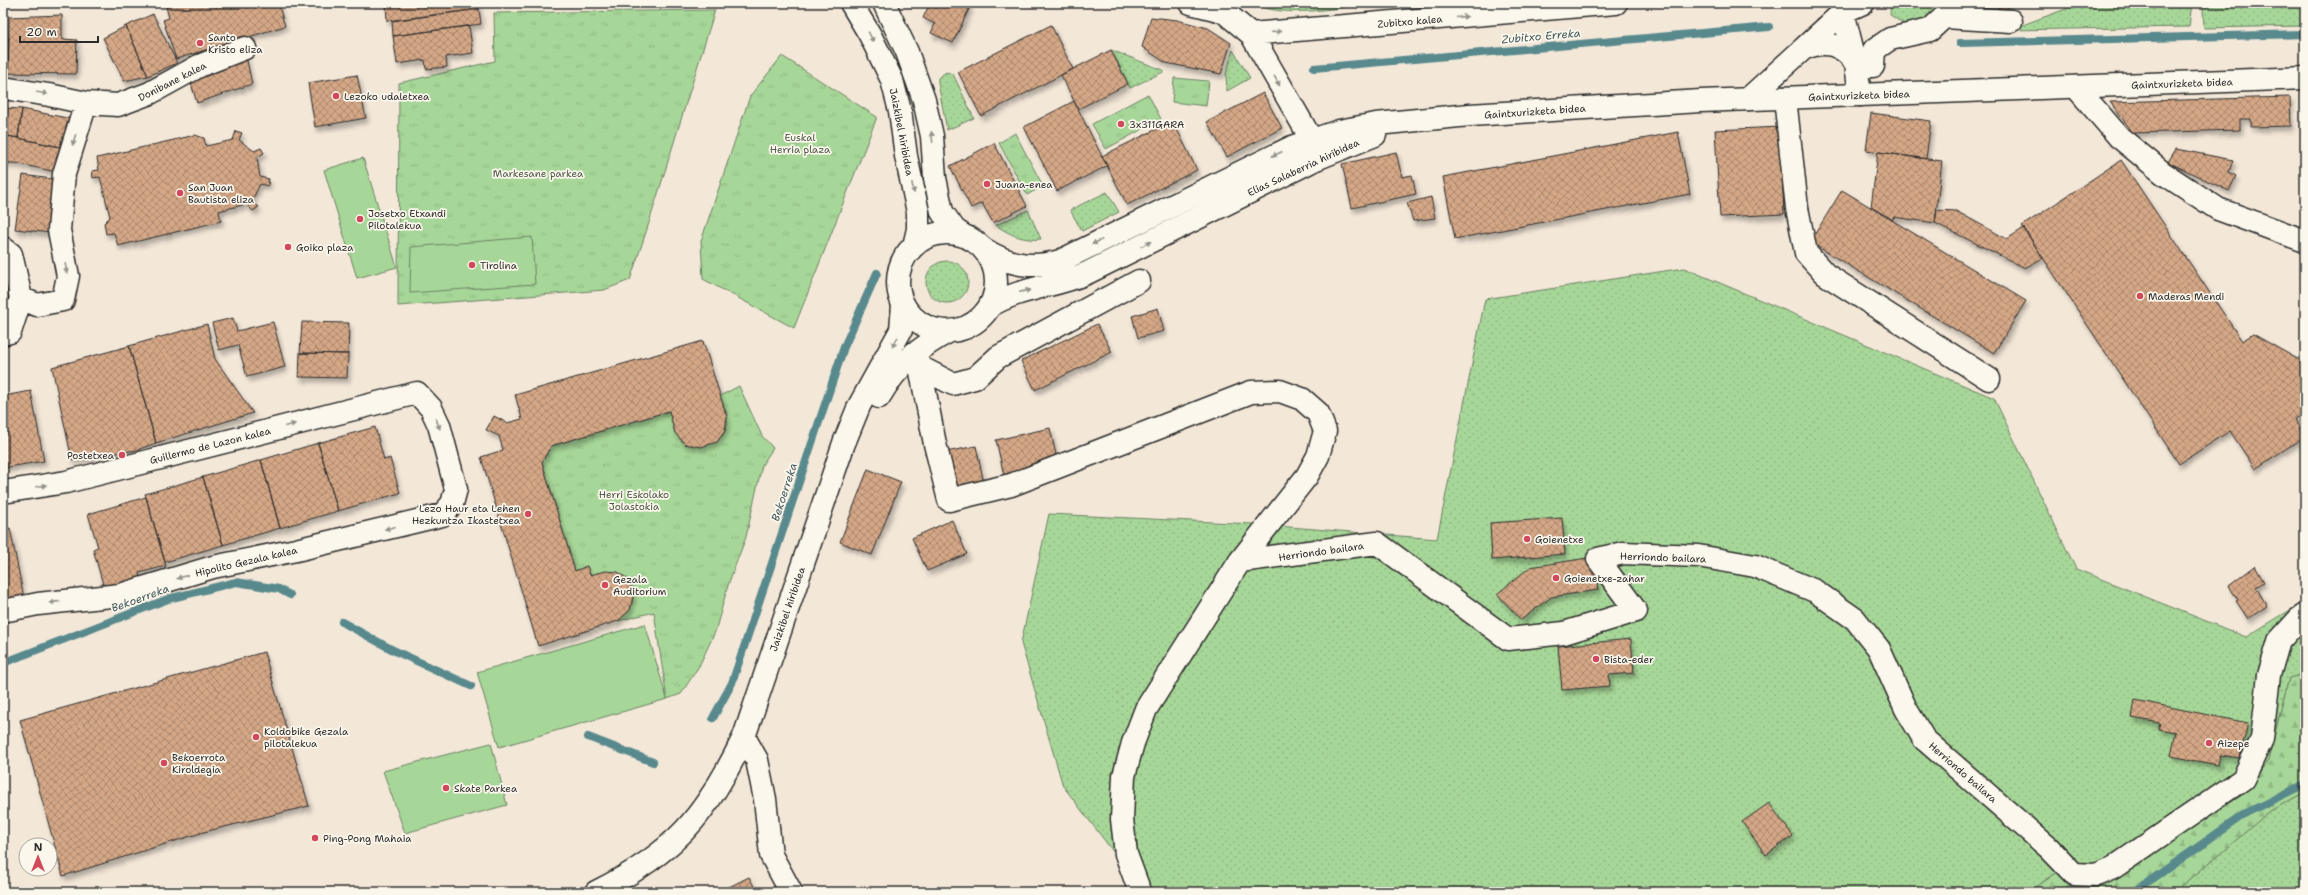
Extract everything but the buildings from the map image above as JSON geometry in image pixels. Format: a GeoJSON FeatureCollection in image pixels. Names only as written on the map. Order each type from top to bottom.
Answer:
{"type":"FeatureCollection","features":[{"type":"Feature","properties":{"kind":"street","name":"Jaizkibel hiribidea"},"geometry":{"type":"LineString","coordinates":[[851,3],[886,66],[897,99],[918,212],[918,230],[914,246]]}},
{"type":"Feature","properties":{"kind":"street"},"geometry":{"type":"LineString","coordinates":[[1191,3],[1223,12],[1252,34],[1301,122],[1313,140],[1330,146],[1346,146]]}},
{"type":"Feature","properties":{"kind":"street","name":"Zubitxo kalea"},"geometry":{"type":"LineString","coordinates":[[1252,34],[1616,3]]}},
{"type":"Feature","properties":{"kind":"street"},"geometry":{"type":"LineString","coordinates":[[1748,99],[1796,56],[1838,6],[1863,3]]}},
{"type":"Feature","properties":{"kind":"street"},"geometry":{"type":"LineString","coordinates":[[883,6],[917,77],[924,100],[932,136],[935,178],[942,212],[955,230],[982,248],[990,258],[996,282],[990,306],[982,316],[973,323],[950,331],[932,340],[917,360],[949,500],[1012,485],[1251,392],[1280,391],[1302,399],[1318,413],[1325,432],[1318,456],[1307,476],[1240,561],[1146,709],[1133,743],[1124,776],[1122,819],[1126,854],[1140,892]]}},
{"type":"Feature","properties":{"kind":"street"},"geometry":{"type":"LineString","coordinates":[[1838,6],[1856,64],[1860,95]]}},
{"type":"Feature","properties":{"kind":"street"},"geometry":{"type":"LineString","coordinates":[[1988,379],[1825,274],[1806,253],[1797,208],[1795,97],[1794,92],[1790,88],[1796,56],[1817,44],[1832,44],[1846,52],[1856,64],[1873,66],[1874,50],[1890,39],[1930,30],[1944,17],[2011,21]]}},
{"type":"Feature","properties":{"kind":"street","name":"Donibane kalea"},"geometry":{"type":"LineString","coordinates":[[3,88],[49,94],[86,103],[118,105],[135,99],[199,66],[245,48]]}},
{"type":"Feature","properties":{"kind":"street","name":"Gaintxurizketa bidea"},"geometry":{"type":"LineString","coordinates":[[1413,120],[1652,103],[2305,78]]}},
{"type":"Feature","properties":{"kind":"street"},"geometry":{"type":"LineString","coordinates":[[2076,87],[2119,137],[2162,173],[2218,209],[2305,241]]}},
{"type":"Feature","properties":{"kind":"street"},"geometry":{"type":"LineString","coordinates":[[20,298],[37,305],[63,300],[68,276],[59,230],[64,174],[86,103]]}},
{"type":"Feature","properties":{"kind":"street","name":"Elias Salaberria hiribidea"},"geometry":{"type":"LineString","coordinates":[[982,248],[997,258],[1013,264],[1030,266],[1060,261],[1270,158],[1313,140],[1339,131],[1376,124],[1413,120]]}},
{"type":"Feature","properties":{"kind":"street","name":"Elias Salaberria hiribidea"},"geometry":{"type":"LineString","coordinates":[[990,306],[1016,293],[1058,284],[1087,273],[1346,146],[1413,120]]}},
{"type":"Feature","properties":{"kind":"street"},"geometry":{"type":"LineString","coordinates":[[950,331],[936,330],[923,325],[912,316],[904,305],[898,280],[900,268],[914,246],[937,234],[950,233],[964,236]]}},
{"type":"Feature","properties":{"kind":"street"},"geometry":{"type":"LineString","coordinates":[[3,248],[11,254],[20,298],[7,333]]}},
{"type":"Feature","properties":{"kind":"street"},"geometry":{"type":"LineString","coordinates":[[917,360],[953,384],[975,378],[998,357],[1139,281]]}},
{"type":"Feature","properties":{"kind":"street","name":"Jaizkibel hiribidea"},"geometry":{"type":"LineString","coordinates":[[596,892],[626,877],[661,853],[705,808],[724,779],[744,737],[831,481],[859,406],[901,330],[904,305]]}},
{"type":"Feature","properties":{"kind":"street","name":"Jaizkibel hiribidea"},"geometry":{"type":"LineString","coordinates":[[831,481],[860,426],[896,371],[917,360]]}},
{"type":"Feature","properties":{"kind":"street","name":"Guillermo de Lazon kalea"},"geometry":{"type":"LineString","coordinates":[[3,492],[66,482],[416,392],[431,408],[439,424],[456,488],[452,504],[442,515]]}},
{"type":"Feature","properties":{"kind":"street","name":"Hipolito Gezala kalea"},"geometry":{"type":"LineString","coordinates":[[3,611],[38,604],[120,595],[212,567],[296,550],[442,515]]}},
{"type":"Feature","properties":{"kind":"street","name":"Herriondo bailara"},"geometry":{"type":"LineString","coordinates":[[1240,561],[1378,543],[1508,639],[1564,633],[1636,611],[1598,559],[1624,553],[1691,556],[1756,566],[1814,592],[1855,619],[1879,649],[1906,709],[1924,738],[2049,848],[2074,874],[2096,875],[2113,868],[2243,779],[2262,738],[2269,675],[2279,641],[2299,619],[2305,615]]}},
{"type":"Feature","properties":{"kind":"street"},"geometry":{"type":"LineString","coordinates":[[744,737],[757,760],[765,799],[771,855],[790,892]]}},
{"type":"Feature","properties":{"kind":"green space"},"geometry":{"type":"Polygon","coordinates":[[[1253,3],[1366,3],[1366,5],[1324,10],[1292,11],[1264,8],[1253,3]]]}},
{"type":"Feature","properties":{"kind":"green space"},"geometry":{"type":"Polygon","coordinates":[[[1891,3],[1940,3],[1937,14],[1917,26],[1904,24],[1890,15],[1891,3]]]}},
{"type":"Feature","properties":{"kind":"green space"},"geometry":{"type":"Polygon","coordinates":[[[2082,3],[2192,3],[2189,27],[2009,30],[2082,3]]]}},
{"type":"Feature","properties":{"kind":"green space"},"geometry":{"type":"Polygon","coordinates":[[[2205,3],[2305,3],[2305,26],[2204,28],[2203,10],[2205,3]]]}},
{"type":"Feature","properties":{"kind":"green space","name":"Markesane parkea"},"geometry":{"type":"Polygon","coordinates":[[[715,10],[630,280],[604,290],[398,306],[399,83],[495,61],[494,13],[715,10]]]}},
{"type":"Feature","properties":{"kind":"green space"},"geometry":{"type":"Polygon","coordinates":[[[1111,50],[1165,71],[1130,88],[1111,50]]]}},
{"type":"Feature","properties":{"kind":"green space"},"geometry":{"type":"Polygon","coordinates":[[[1233,50],[1250,78],[1227,91],[1226,74],[1233,50]]]}},
{"type":"Feature","properties":{"kind":"green space","name":"Euskal Herria plaza"},"geometry":{"type":"Polygon","coordinates":[[[782,56],[877,117],[794,328],[703,279],[701,241],[750,96],[782,56]]]}},
{"type":"Feature","properties":{"kind":"green space"},"geometry":{"type":"Polygon","coordinates":[[[946,72],[953,74],[974,118],[947,130],[938,83],[938,78],[946,72]]]}},
{"type":"Feature","properties":{"kind":"green space"},"geometry":{"type":"Polygon","coordinates":[[[1174,78],[1209,81],[1206,106],[1172,102],[1174,78]]]}},
{"type":"Feature","properties":{"kind":"green space"},"geometry":{"type":"Polygon","coordinates":[[[1148,94],[1161,119],[1106,149],[1092,124],[1148,94]]]}},
{"type":"Feature","properties":{"kind":"green space"},"geometry":{"type":"Polygon","coordinates":[[[1015,133],[1043,186],[1027,195],[999,143],[1015,133]]]}},
{"type":"Feature","properties":{"kind":"green space","name":"Josetxo Etxandi Pilotalekua"},"geometry":{"type":"Polygon","coordinates":[[[363,158],[397,267],[357,278],[324,170],[363,158]]]}},
{"type":"Feature","properties":{"kind":"green space"},"geometry":{"type":"Polygon","coordinates":[[[1107,192],[1119,212],[1082,231],[1070,210],[1107,192]]]}},
{"type":"Feature","properties":{"kind":"green space"},"geometry":{"type":"Polygon","coordinates":[[[1028,210],[1041,239],[1023,238],[1006,232],[996,225],[1028,210]]]}},
{"type":"Feature","properties":{"kind":"green space","name":"Tirolina"},"geometry":{"type":"Polygon","coordinates":[[[532,237],[535,284],[410,293],[411,247],[532,237]]]}},
{"type":"Feature","properties":{"kind":"green space"},"geometry":{"type":"Polygon","coordinates":[[[943,261],[951,261],[959,264],[965,270],[968,282],[965,294],[959,300],[951,303],[943,303],[935,300],[929,294],[926,286],[926,278],[929,270],[935,264],[943,261]]]}},
{"type":"Feature","properties":{"kind":"green space"},"geometry":{"type":"Polygon","coordinates":[[[1684,268],[1994,398],[2076,569],[2246,637],[2305,601],[2305,674],[2289,678],[2268,761],[2241,796],[2097,887],[2057,872],[2028,892],[1144,892],[1063,786],[1021,643],[1049,514],[1253,524],[1437,539],[1485,299],[1684,268]]]}},
{"type":"Feature","properties":{"kind":"green space","name":"Herri Eskolako Jolastokia"},"geometry":{"type":"Polygon","coordinates":[[[739,386],[762,436],[773,448],[762,465],[746,537],[729,582],[715,632],[699,666],[681,694],[667,699],[654,612],[618,621],[632,603],[633,598],[630,581],[611,572],[601,572],[590,575],[587,566],[575,571],[542,462],[551,446],[669,411],[675,433],[685,444],[700,445],[714,442],[720,438],[727,426],[727,417],[720,396],[739,386]]]}},
{"type":"Feature","properties":{"kind":"green space"},"geometry":{"type":"Polygon","coordinates":[[[645,624],[667,699],[499,747],[477,672],[645,624]]]}},
{"type":"Feature","properties":{"kind":"green space"},"geometry":{"type":"Polygon","coordinates":[[[2305,674],[2305,792],[2270,811],[2175,892],[2028,892],[2057,872],[2097,887],[2241,796],[2268,761],[2289,678],[2305,674]]]}},
{"type":"Feature","properties":{"kind":"green space","name":"Skate Parkea"},"geometry":{"type":"Polygon","coordinates":[[[491,743],[507,805],[405,833],[383,771],[491,743]]]}},
{"type":"Feature","properties":{"kind":"green space"},"geometry":{"type":"Polygon","coordinates":[[[2305,792],[2305,892],[2175,892],[2270,811],[2305,792]]]}},
{"type":"Feature","properties":{"kind":"waterway","name":"Zubitxo Erreka"},"geometry":{"type":"LineString","coordinates":[[1314,68],[1769,27]]}},
{"type":"Feature","properties":{"kind":"waterway"},"geometry":{"type":"LineString","coordinates":[[1960,43],[2305,34]]}},
{"type":"Feature","properties":{"kind":"waterway","name":"Bekoerreka"},"geometry":{"type":"LineString","coordinates":[[713,718],[732,683],[844,347],[877,273]]}},
{"type":"Feature","properties":{"kind":"waterway","name":"Bekoerreka"},"geometry":{"type":"LineString","coordinates":[[3,663],[168,599],[236,582],[279,589],[290,595]]}},
{"type":"Feature","properties":{"kind":"waterway","name":"Bekoerreka"},"geometry":{"type":"LineString","coordinates":[[342,622],[393,650],[471,686]]}},
{"type":"Feature","properties":{"kind":"waterway","name":"Bekoerreka"},"geometry":{"type":"LineString","coordinates":[[588,737],[653,762]]}},
{"type":"Feature","properties":{"kind":"waterway"},"geometry":{"type":"LineString","coordinates":[[2134,892],[2246,813],[2305,784]]}},
{"type":"Feature","properties":{"kind":"place","name":"Santo Kristo eliza"},"geometry":{"type":"Point","coordinates":[200,43]}},
{"type":"Feature","properties":{"kind":"place","name":"Lezoko udaletxea"},"geometry":{"type":"Point","coordinates":[336,96]}},
{"type":"Feature","properties":{"kind":"place","name":"3x311GARA"},"geometry":{"type":"Point","coordinates":[1121,124]}},
{"type":"Feature","properties":{"kind":"place","name":"Juana-enea"},"geometry":{"type":"Point","coordinates":[987,184]}},
{"type":"Feature","properties":{"kind":"place","name":"San Juan Bautista eliza"},"geometry":{"type":"Point","coordinates":[180,193]}},
{"type":"Feature","properties":{"kind":"place","name":"Josetxo Etxandi Pilotalekua"},"geometry":{"type":"Point","coordinates":[360,219]}},
{"type":"Feature","properties":{"kind":"place","name":"Goiko plaza"},"geometry":{"type":"Point","coordinates":[288,247]}},
{"type":"Feature","properties":{"kind":"place","name":"Tirolina"},"geometry":{"type":"Point","coordinates":[472,265]}},
{"type":"Feature","properties":{"kind":"place","name":"Maderas Mendi"},"geometry":{"type":"Point","coordinates":[2140,296]}},
{"type":"Feature","properties":{"kind":"place","name":"Postetxea"},"geometry":{"type":"Point","coordinates":[122,455]}},
{"type":"Feature","properties":{"kind":"place","name":"Lezo Haur eta Lehen Hezkuntza Ikastetxea"},"geometry":{"type":"Point","coordinates":[528,514]}},
{"type":"Feature","properties":{"kind":"place","name":"Goienetxe"},"geometry":{"type":"Point","coordinates":[1527,539]}},
{"type":"Feature","properties":{"kind":"place","name":"Goienetxe-zahar"},"geometry":{"type":"Point","coordinates":[1556,578]}},
{"type":"Feature","properties":{"kind":"place","name":"Gezala Auditorium"},"geometry":{"type":"Point","coordinates":[605,585]}},
{"type":"Feature","properties":{"kind":"place","name":"Bista-eder"},"geometry":{"type":"Point","coordinates":[1596,659]}},
{"type":"Feature","properties":{"kind":"place","name":"Koldobike Gezala pilotalekua"},"geometry":{"type":"Point","coordinates":[256,737]}},
{"type":"Feature","properties":{"kind":"place","name":"Aizepe"},"geometry":{"type":"Point","coordinates":[2209,743]}},
{"type":"Feature","properties":{"kind":"place","name":"Bekoerrota Kiroldegia"},"geometry":{"type":"Point","coordinates":[164,763]}},
{"type":"Feature","properties":{"kind":"place","name":"Skate Parkea"},"geometry":{"type":"Point","coordinates":[446,788]}},
{"type":"Feature","properties":{"kind":"place","name":"Ping-Pong Mahaia"},"geometry":{"type":"Point","coordinates":[315,838]}}]}
